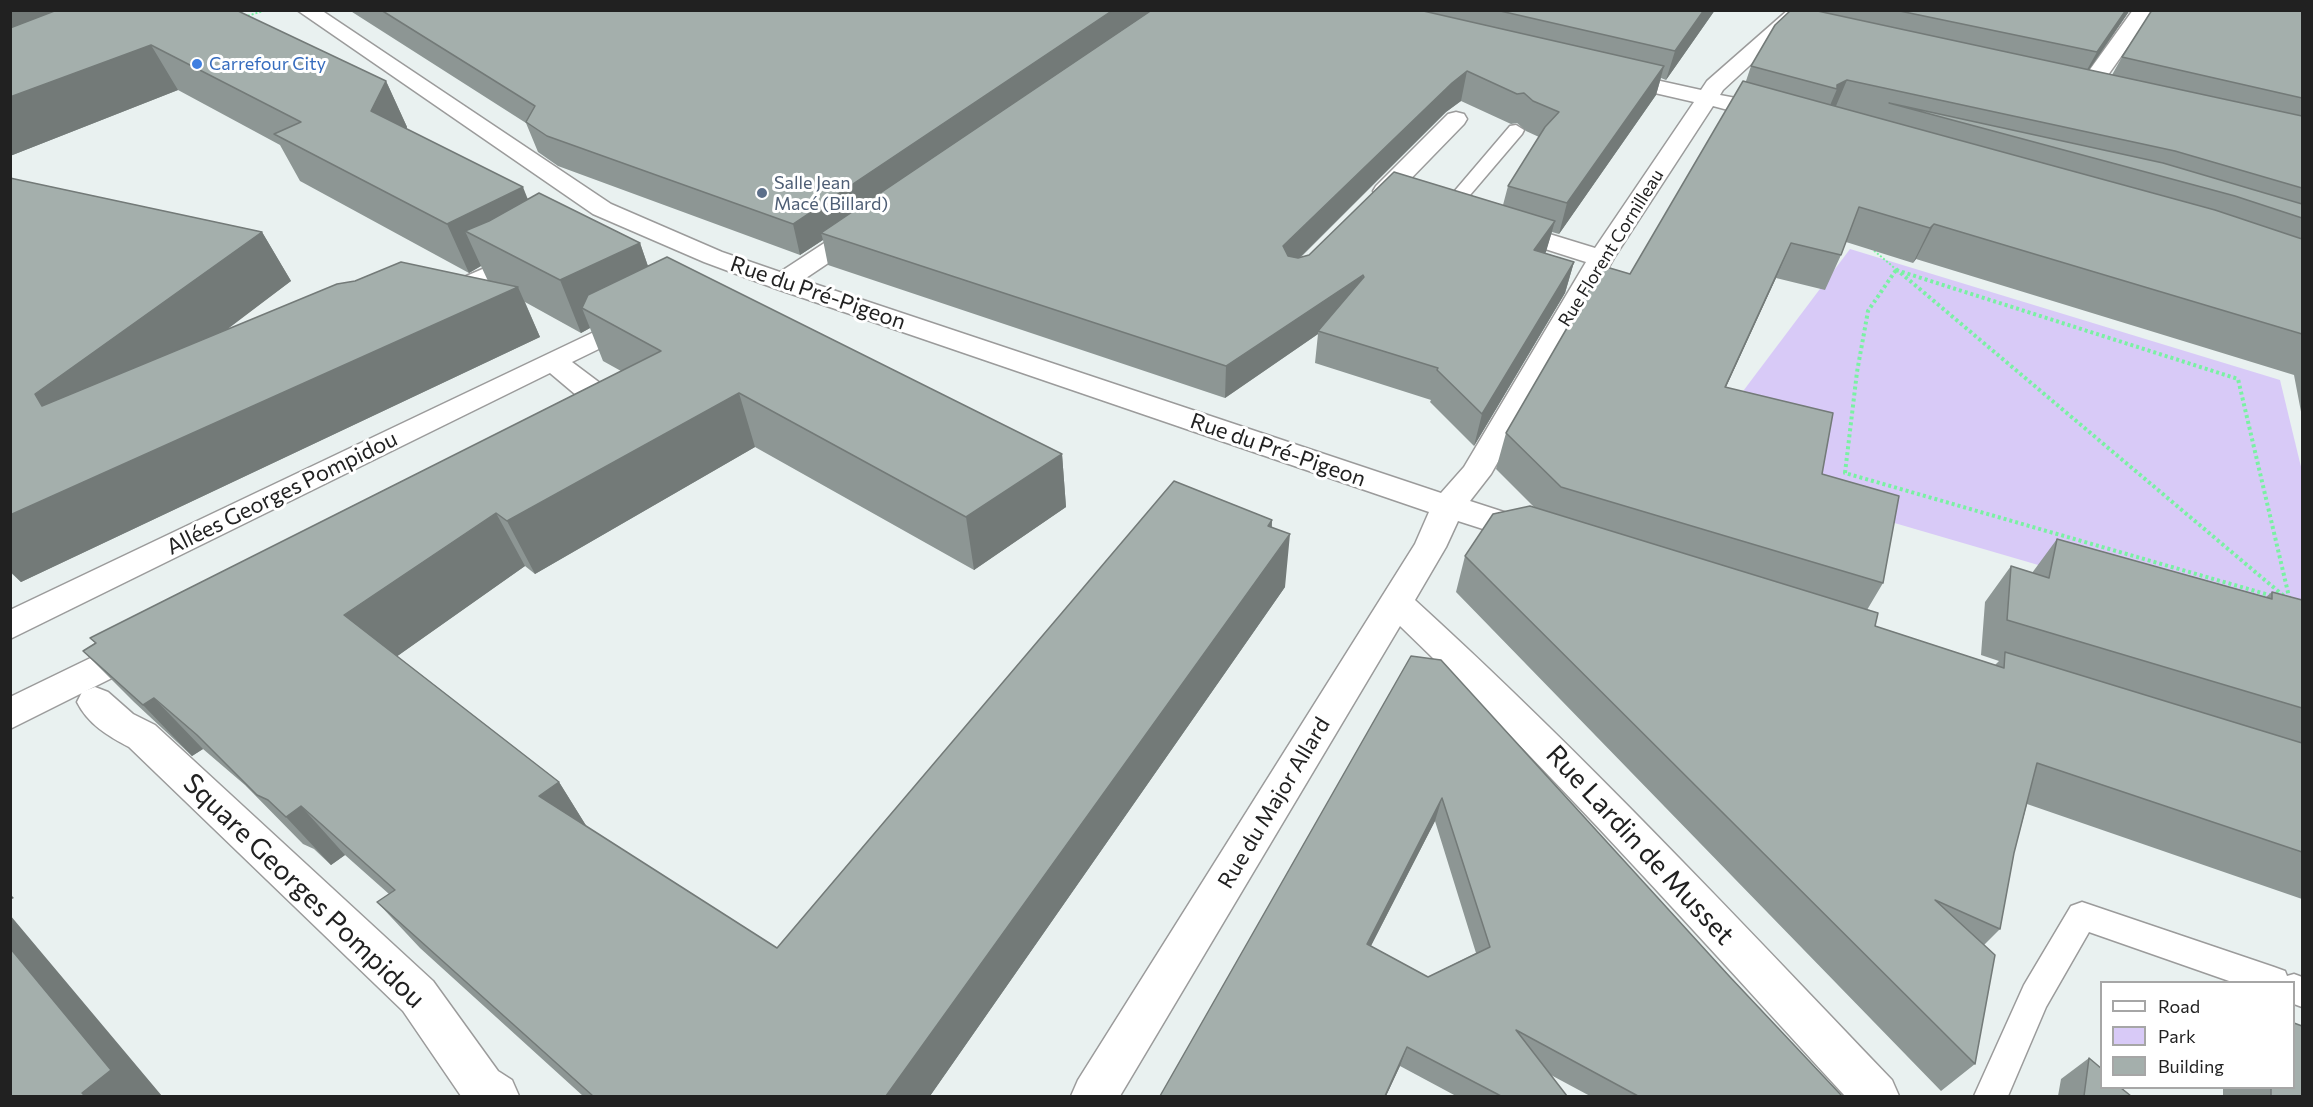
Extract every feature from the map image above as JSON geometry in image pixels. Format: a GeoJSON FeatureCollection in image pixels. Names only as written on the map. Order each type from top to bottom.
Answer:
{"type":"FeatureCollection","features":[{"type":"Feature","properties":{"kind":"street","name":"Rue du Pré-Pigeon"},"geometry":{"type":"LineString","coordinates":[[307,10],[366,48],[593,214],[783,282],[1448,506],[1568,544]]}},
{"type":"Feature","properties":{"kind":"street","name":"Rue Florent Cornilleau"},"geometry":{"type":"LineString","coordinates":[[1448,506],[1475,474],[1601,258],[1707,99],[1727,74],[1800,10]]}},
{"type":"Feature","properties":{"kind":"street"},"geometry":{"type":"LineString","coordinates":[[2087,95],[2097,75],[2144,10]]}},
{"type":"Feature","properties":{"kind":"street"},"geometry":{"type":"LineString","coordinates":[[1780,28],[1807,36]]}},
{"type":"Feature","properties":{"kind":"street"},"geometry":{"type":"LineString","coordinates":[[1593,72],[1751,110]]}},
{"type":"Feature","properties":{"kind":"street"},"geometry":{"type":"LineString","coordinates":[[2064,90],[2109,100]]}},
{"type":"Feature","properties":{"kind":"street"},"geometry":{"type":"LineString","coordinates":[[1456,119],[1426,207],[1601,258]]}},
{"type":"Feature","properties":{"kind":"street"},"geometry":{"type":"LineString","coordinates":[[783,282],[885,213]]}},
{"type":"Feature","properties":{"kind":"street"},"geometry":{"type":"LineString","coordinates":[[707,286],[743,268]]}},
{"type":"Feature","properties":{"kind":"street","name":"Allées Georges Pompidou"},"geometry":{"type":"LineString","coordinates":[[10,626],[666,306]]}},
{"type":"Feature","properties":{"kind":"street"},"geometry":{"type":"LineString","coordinates":[[554,361],[568,375],[592,388],[597,396],[597,405],[589,415],[555,435]]}},
{"type":"Feature","properties":{"kind":"street","name":"Rue du Major Allard"},"geometry":{"type":"LineString","coordinates":[[1094,1096],[1430,547],[1448,506]]}},
{"type":"Feature","properties":{"kind":"street","name":"Rue Lardin de Musset"},"geometry":{"type":"LineString","coordinates":[[1396,602],[1506,705],[1607,808],[1876,1096]]}},
{"type":"Feature","properties":{"kind":"street"},"geometry":{"type":"LineString","coordinates":[[10,714],[164,635]]}},
{"type":"Feature","properties":{"kind":"street","name":"Square Georges Pompidou"},"geometry":{"type":"LineString","coordinates":[[95,702],[120,724],[142,736],[418,996],[482,1087],[496,1096]]}},
{"type":"Feature","properties":{"kind":"lane"},"geometry":{"type":"LineString","coordinates":[[1426,207],[1516,130]]}},
{"type":"Feature","properties":{"kind":"lane"},"geometry":{"type":"LineString","coordinates":[[428,300],[504,267],[535,249]]}},
{"type":"Feature","properties":{"kind":"lane"},"geometry":{"type":"LineString","coordinates":[[1991,1096],[2035,996],[2082,916],[2271,981]]}},
{"type":"Feature","properties":{"kind":"path"},"geometry":{"type":"LineString","coordinates":[[241,18],[263,11]]}},
{"type":"Feature","properties":{"kind":"path"},"geometry":{"type":"LineString","coordinates":[[1866,244],[2296,606]]}},
{"type":"Feature","properties":{"kind":"path"},"geometry":{"type":"LineString","coordinates":[[1896,270],[1869,310],[1857,372],[1845,473],[2290,601]]}},
{"type":"Feature","properties":{"kind":"path"},"geometry":{"type":"LineString","coordinates":[[1896,270],[2238,379],[2290,601]]}},
{"type":"Feature","properties":{"kind":"green space"},"geometry":{"type":"Polygon","coordinates":[[[1850,249],[2280,380],[2302,471],[2302,642],[1689,463],[1850,249]]]}},
{"type":"Feature","properties":{"kind":"building"},"geometry":{"type":"Polygon","coordinates":[[[57,10],[236,10],[386,81],[371,111],[523,187],[447,224],[274,134],[301,122],[151,45],[10,97],[10,28],[57,10]]]}},
{"type":"Feature","properties":{"kind":"building"},"geometry":{"type":"Polygon","coordinates":[[[381,10],[1113,10],[793,224],[547,136],[526,122],[535,106],[381,10]]]}},
{"type":"Feature","properties":{"kind":"building"},"geometry":{"type":"Polygon","coordinates":[[[1152,10],[1419,10],[1664,66],[1567,203],[1508,186],[1545,127],[1559,112],[1533,101],[1524,93],[1517,94],[1467,71],[1283,246],[1288,256],[1298,258],[1309,255],[1394,172],[1555,221],[1534,250],[1574,262],[1482,414],[1437,370],[1438,368],[1318,331],[1364,277],[1363,275],[1226,366],[821,233],[1152,10]]]}},
{"type":"Feature","properties":{"kind":"building"},"geometry":{"type":"Polygon","coordinates":[[[1496,10],[1704,10],[1675,51],[1496,10]]]}},
{"type":"Feature","properties":{"kind":"building"},"geometry":{"type":"Polygon","coordinates":[[[1791,10],[1813,10],[2302,116],[2302,188],[2175,151],[1847,80],[1837,85],[1837,89],[1751,66],[1775,25],[1791,10]]]}},
{"type":"Feature","properties":{"kind":"building"},"geometry":{"type":"Polygon","coordinates":[[[1895,10],[2126,10],[2097,52],[1895,10]]]}},
{"type":"Feature","properties":{"kind":"building"},"geometry":{"type":"Polygon","coordinates":[[[2152,10],[2302,10],[2302,98],[2122,57],[2152,10]]]}},
{"type":"Feature","properties":{"kind":"building"},"geometry":{"type":"Polygon","coordinates":[[[1743,81],[2215,210],[2302,239],[2302,334],[1934,224],[1930,228],[1859,207],[1841,255],[1791,243],[1725,387],[1833,413],[1822,474],[1899,496],[1883,583],[1561,487],[1506,433],[1603,266],[1630,274],[1743,81]]]}},
{"type":"Feature","properties":{"kind":"building"},"geometry":{"type":"Polygon","coordinates":[[[1889,103],[2163,163],[2302,204],[2302,218],[2235,196],[1889,103]]]}},
{"type":"Feature","properties":{"kind":"building"},"geometry":{"type":"Polygon","coordinates":[[[10,178],[262,232],[35,394],[42,406],[337,284],[355,281],[401,262],[518,287],[10,515],[10,178]]]}},
{"type":"Feature","properties":{"kind":"building"},"geometry":{"type":"Polygon","coordinates":[[[539,193],[640,243],[560,280],[465,231],[489,221],[539,193]]]}},
{"type":"Feature","properties":{"kind":"building"},"geometry":{"type":"Polygon","coordinates":[[[667,257],[1062,454],[966,517],[739,393],[507,521],[496,513],[344,615],[559,782],[539,796],[777,948],[1174,481],[1272,520],[1268,526],[1290,534],[886,1096],[593,1096],[377,902],[395,890],[301,806],[286,817],[268,800],[257,795],[197,735],[154,698],[143,705],[83,651],[96,643],[90,638],[661,351],[582,308],[588,295],[667,257]]]}},
{"type":"Feature","properties":{"kind":"building"},"geometry":{"type":"Polygon","coordinates":[[[1530,506],[1878,613],[1875,626],[2004,668],[2005,652],[2302,743],[2302,852],[2037,763],[2014,853],[2000,929],[1935,900],[1995,955],[1975,1064],[1465,556],[1493,514],[1530,506]]]}},
{"type":"Feature","properties":{"kind":"building"},"geometry":{"type":"Polygon","coordinates":[[[2057,539],[2272,599],[2272,592],[2302,600],[2302,708],[2007,620],[2011,566],[2049,578],[2057,539]]]}},
{"type":"Feature","properties":{"kind":"building"},"geometry":{"type":"Polygon","coordinates":[[[1411,656],[1441,660],[1730,977],[1842,1096],[1638,1096],[1516,1030],[1567,1096],[1501,1096],[1407,1047],[1385,1096],[1160,1096],[1411,656]],[[1442,798],[1367,944],[1428,977],[1490,947],[1442,798]]]}},
{"type":"Feature","properties":{"kind":"building"},"geometry":{"type":"Polygon","coordinates":[[[10,948],[111,1070],[82,1093],[85,1096],[10,1096],[10,948]]]}},
{"type":"Feature","properties":{"kind":"building"},"geometry":{"type":"Polygon","coordinates":[[[2295,1023],[2302,1026],[2302,1096],[2271,1096],[2271,1089],[2295,1089],[2295,1023]]]}},
{"type":"Feature","properties":{"kind":"building"},"geometry":{"type":"Polygon","coordinates":[[[2089,1058],[2100,1067],[2100,1089],[2122,1089],[2131,1096],[2084,1096],[2089,1058]]]}},
{"type":"Feature","properties":{"kind":"place","name":"Carrefour City"},"geometry":{"type":"Point","coordinates":[197,64]}},
{"type":"Feature","properties":{"kind":"place","name":"Salle Jean Macé (Billard)"},"geometry":{"type":"Point","coordinates":[762,193]}}]}
